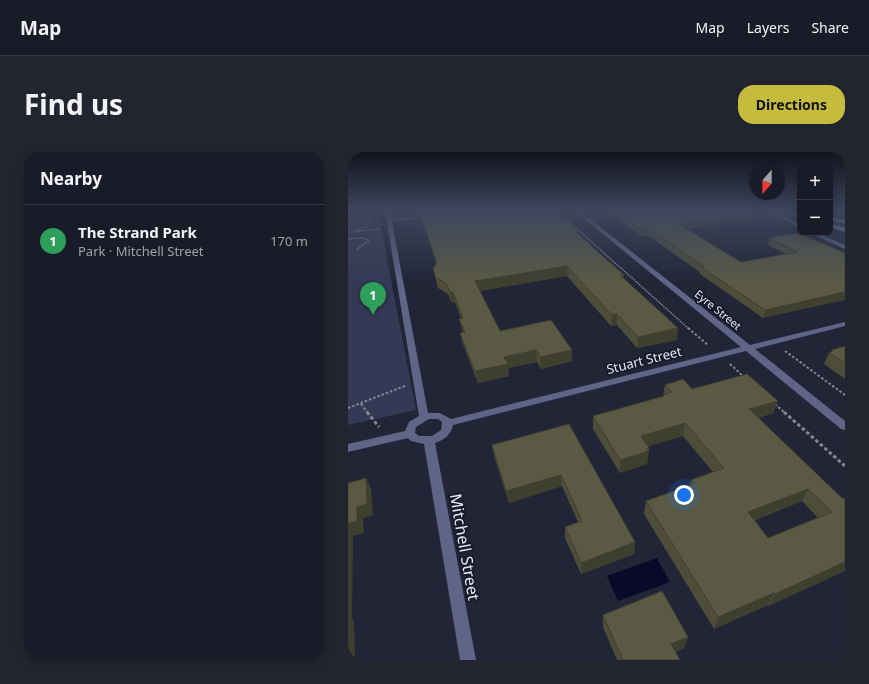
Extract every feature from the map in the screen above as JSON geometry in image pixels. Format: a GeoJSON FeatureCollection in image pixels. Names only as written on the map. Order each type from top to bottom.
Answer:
{"type":"FeatureCollection","features":[{"type":"Feature","properties":{"kind":"street"},"geometry":{"type":"LineString","coordinates":[[392,235],[424,417]]}},
{"type":"Feature","properties":{"kind":"street","name":"Eyre Street"},"geometry":{"type":"LineString","coordinates":[[607,235],[845,426]]}},
{"type":"Feature","properties":{"kind":"street"},"geometry":{"type":"LineString","coordinates":[[819,236],[845,247]]}},
{"type":"Feature","properties":{"kind":"street","name":"Stuart Street"},"geometry":{"type":"LineString","coordinates":[[449,423],[845,324]]}},
{"type":"Feature","properties":{"kind":"street"},"geometry":{"type":"LineString","coordinates":[[440,416],[448,420],[449,423],[446,432],[442,436],[429,441],[416,440],[410,434],[411,427],[424,417],[440,416]]}},
{"type":"Feature","properties":{"kind":"street"},"geometry":{"type":"LineString","coordinates":[[348,448],[410,434]]}},
{"type":"Feature","properties":{"kind":"street","name":"Mitchell Street"},"geometry":{"type":"LineString","coordinates":[[429,441],[468,660]]}},
{"type":"Feature","properties":{"kind":"path"},"geometry":{"type":"LineString","coordinates":[[584,235],[750,381]]}},
{"type":"Feature","properties":{"kind":"path"},"geometry":{"type":"LineString","coordinates":[[348,239],[364,238],[369,241],[356,250]]}},
{"type":"Feature","properties":{"kind":"path"},"geometry":{"type":"LineString","coordinates":[[773,342],[845,395]]}},
{"type":"Feature","properties":{"kind":"path"},"geometry":{"type":"LineString","coordinates":[[348,408],[361,404],[385,392],[417,383]]}},
{"type":"Feature","properties":{"kind":"path"},"geometry":{"type":"LineString","coordinates":[[773,402],[845,466]]}},
{"type":"Feature","properties":{"kind":"path"},"geometry":{"type":"LineString","coordinates":[[361,404],[389,439]]}},
{"type":"Feature","properties":{"kind":"shaded area"},"geometry":{"type":"Polygon","coordinates":[[[348,235],[382,235],[416,410],[348,425],[348,235]]]}},
{"type":"Feature","properties":{"kind":"shaded area"},"geometry":{"type":"Polygon","coordinates":[[[657,558],[670,582],[618,601],[607,576],[657,558]]]}},
{"type":"Feature","properties":{"kind":"building"},"geometry":{"type":"Polygon","coordinates":[[[427,235],[579,235],[624,275],[620,275],[678,328],[638,337],[617,314],[612,315],[567,266],[475,281],[500,331],[551,320],[572,350],[540,357],[536,350],[504,357],[508,364],[475,371],[460,333],[465,332],[459,319],[463,318],[453,292],[450,292],[446,283],[436,278],[433,269],[437,262],[427,235]]]}},
{"type":"Feature","properties":{"kind":"building"},"geometry":{"type":"Polygon","coordinates":[[[658,235],[696,235],[741,262],[798,252],[769,238],[789,235],[806,236],[845,253],[845,292],[765,310],[701,267],[704,266],[658,235]]]}},
{"type":"Feature","properties":{"kind":"building"},"geometry":{"type":"Polygon","coordinates":[[[845,346],[845,363],[829,353],[833,351],[832,350],[845,346]]]}},
{"type":"Feature","properties":{"kind":"building"},"geometry":{"type":"Polygon","coordinates":[[[747,374],[778,401],[749,409],[843,499],[845,498],[845,562],[775,594],[774,593],[718,617],[646,501],[694,484],[691,480],[724,468],[685,423],[641,436],[649,448],[647,449],[649,451],[620,460],[593,416],[664,396],[663,395],[672,392],[665,385],[683,379],[692,389],[747,374]],[[808,489],[748,512],[768,538],[832,512],[808,489]]]}},
{"type":"Feature","properties":{"kind":"building"},"geometry":{"type":"Polygon","coordinates":[[[569,424],[635,542],[581,563],[565,527],[582,521],[561,475],[506,491],[492,445],[569,424]]]}},
{"type":"Feature","properties":{"kind":"building"},"geometry":{"type":"Polygon","coordinates":[[[366,478],[367,504],[357,507],[357,521],[348,524],[348,483],[366,478]]]}},
{"type":"Feature","properties":{"kind":"building"},"geometry":{"type":"Polygon","coordinates":[[[662,591],[688,637],[671,644],[680,660],[623,660],[603,615],[662,591]]]}},
{"type":"Feature","properties":{"kind":"place","name":"The Strand Park"},"geometry":{"type":"Point","coordinates":[373,315]}}]}
